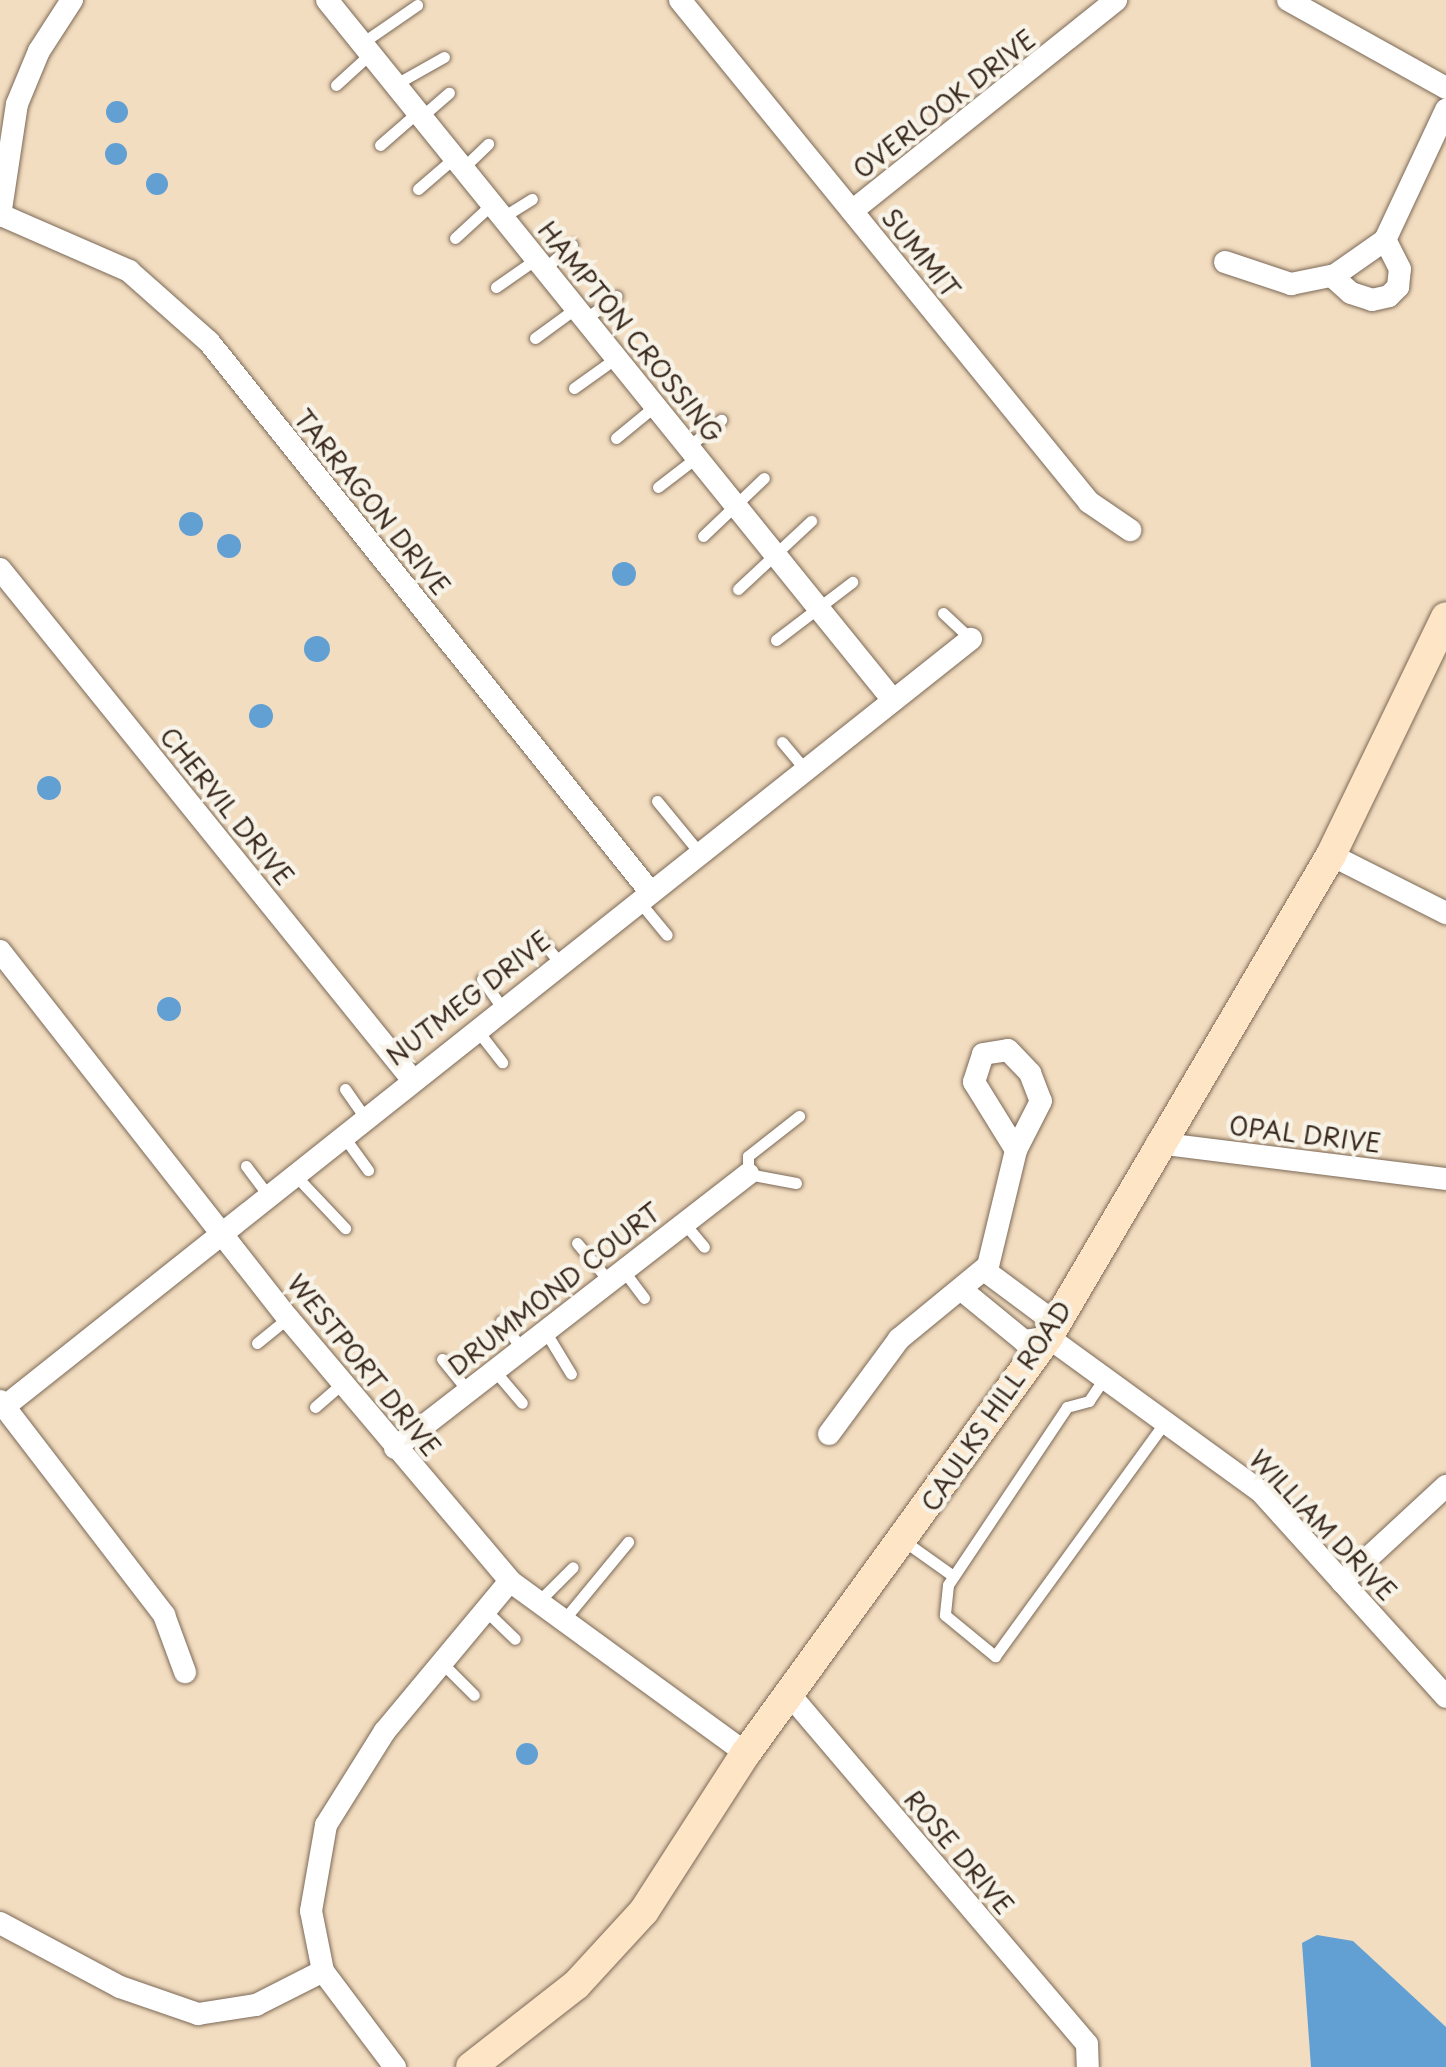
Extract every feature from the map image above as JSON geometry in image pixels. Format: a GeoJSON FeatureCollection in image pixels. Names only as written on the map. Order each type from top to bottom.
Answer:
{"type":"FeatureCollection","features":[{"type":"Feature","properties":{"kind":"main road","name":"CAULKS HILL ROAD"},"geometry":{"type":"LineString","coordinates":[[471,2067],[576,1985],[644,1910],[746,1752],[904,1541],[1048,1337],[1157,1143],[1331,855],[1446,617]]}},
{"type":"Feature","properties":{"kind":"street"},"geometry":{"type":"LineString","coordinates":[[0,216],[17,104],[39,51],[72,0]]}},
{"type":"Feature","properties":{"kind":"street","name":"HAMPTON CROSSING"},"geometry":{"type":"LineString","coordinates":[[327,0],[892,698]]}},
{"type":"Feature","properties":{"kind":"street","name":"SUMMIT"},"geometry":{"type":"LineString","coordinates":[[680,0],[1089,502],[1130,530]]}},
{"type":"Feature","properties":{"kind":"street","name":"OVERLOOK DRIVE"},"geometry":{"type":"LineString","coordinates":[[852,211],[1116,0]]}},
{"type":"Feature","properties":{"kind":"street"},"geometry":{"type":"LineString","coordinates":[[1288,0],[1446,88]]}},
{"type":"Feature","properties":{"kind":"street"},"geometry":{"type":"LineString","coordinates":[[1225,262],[1291,284],[1332,276],[1384,240],[1446,110]]}},
{"type":"Feature","properties":{"kind":"street","name":"TARRAGON DRIVE"},"geometry":{"type":"LineString","coordinates":[[0,216],[128,271],[196,329],[643,894]]}},
{"type":"Feature","properties":{"kind":"street"},"geometry":{"type":"LineString","coordinates":[[1332,276],[1351,293],[1389,296],[1398,286],[1400,269],[1384,240]]}},
{"type":"Feature","properties":{"kind":"street","name":"CHERVIL DRIVE"},"geometry":{"type":"LineString","coordinates":[[0,569],[411,1078]]}},
{"type":"Feature","properties":{"kind":"street","name":"NUTMEG DRIVE"},"geometry":{"type":"LineString","coordinates":[[2,1404],[474,1027],[971,639]]}},
{"type":"Feature","properties":{"kind":"street"},"geometry":{"type":"LineString","coordinates":[[1331,855],[1446,914]]}},
{"type":"Feature","properties":{"kind":"street","name":"WESTPORT DRIVE"},"geometry":{"type":"LineString","coordinates":[[0,951],[288,1318],[510,1580],[562,1622],[746,1752]]}},
{"type":"Feature","properties":{"kind":"street","name":"OPAL DRIVE"},"geometry":{"type":"LineString","coordinates":[[1157,1143],[1446,1179]]}},
{"type":"Feature","properties":{"kind":"street"},"geometry":{"type":"LineString","coordinates":[[829,1434],[900,1340],[984,1270],[997,1243],[1016,1150]]}},
{"type":"Feature","properties":{"kind":"street","name":"DRUMMOND COURT"},"geometry":{"type":"LineString","coordinates":[[396,1448],[748,1174]]}},
{"type":"Feature","properties":{"kind":"street"},"geometry":{"type":"LineString","coordinates":[[963,1291],[1024,1341],[1048,1337],[1046,1316],[984,1270]]}},
{"type":"Feature","properties":{"kind":"street","name":"WILLIAM DRIVE"},"geometry":{"type":"LineString","coordinates":[[1048,1337],[1261,1492],[1446,1696]]}},
{"type":"Feature","properties":{"kind":"street"},"geometry":{"type":"LineString","coordinates":[[2,1404],[164,1614],[185,1672]]}},
{"type":"Feature","properties":{"kind":"street"},"geometry":{"type":"LineString","coordinates":[[1342,1582],[1446,1486]]}},
{"type":"Feature","properties":{"kind":"street"},"geometry":{"type":"LineString","coordinates":[[395,2067],[322,1971],[311,1911],[326,1825],[385,1731],[510,1580]]}},
{"type":"Feature","properties":{"kind":"street","name":"ROSE DRIVE"},"geometry":{"type":"LineString","coordinates":[[790,1695],[1087,2056]]}},
{"type":"Feature","properties":{"kind":"street"},"geometry":{"type":"LineString","coordinates":[[2,1929],[120,1987],[198,2014],[256,2006],[322,1971]]}},
{"type":"Feature","properties":{"kind":"lane"},"geometry":{"type":"LineString","coordinates":[[336,85],[366,48],[418,5]]}},
{"type":"Feature","properties":{"kind":"lane"},"geometry":{"type":"LineString","coordinates":[[396,84],[444,56]]}},
{"type":"Feature","properties":{"kind":"lane"},"geometry":{"type":"LineString","coordinates":[[380,145],[449,93]]}},
{"type":"Feature","properties":{"kind":"lane"},"geometry":{"type":"LineString","coordinates":[[418,189],[488,144]]}},
{"type":"Feature","properties":{"kind":"lane"},"geometry":{"type":"LineString","coordinates":[[454,238],[497,211],[532,198]]}},
{"type":"Feature","properties":{"kind":"lane"},"geometry":{"type":"LineString","coordinates":[[496,287],[572,245]]}},
{"type":"Feature","properties":{"kind":"lane"},"geometry":{"type":"LineString","coordinates":[[535,338],[617,296]]}},
{"type":"Feature","properties":{"kind":"lane"},"geometry":{"type":"LineString","coordinates":[[574,388],[616,358]]}},
{"type":"Feature","properties":{"kind":"lane"},"geometry":{"type":"LineString","coordinates":[[616,438],[655,406]]}},
{"type":"Feature","properties":{"kind":"lane"},"geometry":{"type":"LineString","coordinates":[[658,487],[721,420]]}},
{"type":"Feature","properties":{"kind":"lane"},"geometry":{"type":"LineString","coordinates":[[704,536],[764,478]]}},
{"type":"Feature","properties":{"kind":"lane"},"geometry":{"type":"LineString","coordinates":[[738,588],[811,520]]}},
{"type":"Feature","properties":{"kind":"lane"},"geometry":{"type":"LineString","coordinates":[[776,640],[852,582]]}},
{"type":"Feature","properties":{"kind":"lane"},"geometry":{"type":"LineString","coordinates":[[943,612],[971,639]]}},
{"type":"Feature","properties":{"kind":"lane"},"geometry":{"type":"LineString","coordinates":[[782,742],[804,768]]}},
{"type":"Feature","properties":{"kind":"lane"},"geometry":{"type":"LineString","coordinates":[[657,800],[698,851]]}},
{"type":"Feature","properties":{"kind":"lane"},"geometry":{"type":"LineString","coordinates":[[643,894],[667,935]]}},
{"type":"Feature","properties":{"kind":"lane"},"geometry":{"type":"LineString","coordinates":[[538,936],[558,962]]}},
{"type":"Feature","properties":{"kind":"lane"},"geometry":{"type":"LineString","coordinates":[[482,979],[501,1006]]}},
{"type":"Feature","properties":{"kind":"lane"},"geometry":{"type":"LineString","coordinates":[[474,1027],[502,1062]]}},
{"type":"Feature","properties":{"kind":"lane"},"geometry":{"type":"LineString","coordinates":[[345,1090],[364,1116]]}},
{"type":"Feature","properties":{"kind":"lane"},"geometry":{"type":"LineString","coordinates":[[796,1183],[748,1174],[748,1156],[799,1116]]}},
{"type":"Feature","properties":{"kind":"lane"},"geometry":{"type":"LineString","coordinates":[[342,1134],[368,1170]]}},
{"type":"Feature","properties":{"kind":"lane"},"geometry":{"type":"LineString","coordinates":[[246,1166],[267,1194]]}},
{"type":"Feature","properties":{"kind":"lane"},"geometry":{"type":"LineString","coordinates":[[293,1173],[344,1228]]}},
{"type":"Feature","properties":{"kind":"lane"},"geometry":{"type":"LineString","coordinates":[[684,1223],[704,1247]]}},
{"type":"Feature","properties":{"kind":"lane"},"geometry":{"type":"LineString","coordinates":[[578,1243],[644,1298]]}},
{"type":"Feature","properties":{"kind":"lane"},"geometry":{"type":"LineString","coordinates":[[258,1343],[288,1318]]}},
{"type":"Feature","properties":{"kind":"lane"},"geometry":{"type":"LineString","coordinates":[[501,1321],[522,1349]]}},
{"type":"Feature","properties":{"kind":"lane"},"geometry":{"type":"LineString","coordinates":[[545,1331],[570,1374]]}},
{"type":"Feature","properties":{"kind":"lane"},"geometry":{"type":"LineString","coordinates":[[442,1359],[468,1391]]}},
{"type":"Feature","properties":{"kind":"lane"},"geometry":{"type":"LineString","coordinates":[[494,1370],[522,1403]]}},
{"type":"Feature","properties":{"kind":"lane"},"geometry":{"type":"LineString","coordinates":[[1105,1377],[1089,1401],[1067,1407],[954,1576],[944,1615],[994,1656],[1166,1420]]}},
{"type":"Feature","properties":{"kind":"lane"},"geometry":{"type":"LineString","coordinates":[[315,1407],[343,1383]]}},
{"type":"Feature","properties":{"kind":"lane"},"geometry":{"type":"LineString","coordinates":[[904,1541],[954,1576]]}},
{"type":"Feature","properties":{"kind":"lane"},"geometry":{"type":"LineString","coordinates":[[562,1622],[628,1542]]}},
{"type":"Feature","properties":{"kind":"lane"},"geometry":{"type":"LineString","coordinates":[[538,1602],[574,1566]]}},
{"type":"Feature","properties":{"kind":"lane"},"geometry":{"type":"LineString","coordinates":[[485,1610],[515,1639]]}},
{"type":"Feature","properties":{"kind":"lane"},"geometry":{"type":"LineString","coordinates":[[442,1663],[474,1695]]}},
{"type":"Feature","properties":{"kind":"water"},"geometry":{"type":"Polygon","coordinates":[[[117,101],[125,104],[125,120],[117,123],[109,120],[106,112],[109,104],[117,101]]]}},
{"type":"Feature","properties":{"kind":"water"},"geometry":{"type":"Polygon","coordinates":[[[116,143],[124,146],[124,162],[116,165],[108,162],[105,154],[108,146],[116,143]]]}},
{"type":"Feature","properties":{"kind":"water"},"geometry":{"type":"Polygon","coordinates":[[[157,173],[165,176],[165,192],[157,195],[149,192],[146,184],[149,176],[157,173]]]}},
{"type":"Feature","properties":{"kind":"water"},"geometry":{"type":"Polygon","coordinates":[[[191,512],[203,524],[191,536],[179,524],[191,512]]]}},
{"type":"Feature","properties":{"kind":"water"},"geometry":{"type":"Polygon","coordinates":[[[229,534],[241,546],[229,558],[217,546],[229,534]]]}},
{"type":"Feature","properties":{"kind":"water"},"geometry":{"type":"Polygon","coordinates":[[[624,562],[636,574],[624,586],[612,574],[624,562]]]}},
{"type":"Feature","properties":{"kind":"water"},"geometry":{"type":"Polygon","coordinates":[[[317,636],[326,640],[330,649],[326,658],[317,662],[308,658],[304,649],[308,640],[317,636]]]}},
{"type":"Feature","properties":{"kind":"water"},"geometry":{"type":"Polygon","coordinates":[[[261,704],[273,716],[261,728],[249,716],[261,704]]]}},
{"type":"Feature","properties":{"kind":"water"},"geometry":{"type":"Polygon","coordinates":[[[49,776],[61,788],[49,800],[37,788],[49,776]]]}},
{"type":"Feature","properties":{"kind":"water"},"geometry":{"type":"Polygon","coordinates":[[[169,997],[181,1009],[169,1021],[157,1009],[169,997]]]}},
{"type":"Feature","properties":{"kind":"water"},"geometry":{"type":"Polygon","coordinates":[[[523,1743],[531,1743],[538,1754],[531,1765],[523,1765],[516,1758],[516,1750],[523,1743]]]}},
{"type":"Feature","properties":{"kind":"water"},"geometry":{"type":"Polygon","coordinates":[[[1317,1935],[1353,1941],[1446,2027],[1446,2067],[1311,2067],[1302,1943],[1317,1935]]]}}]}
